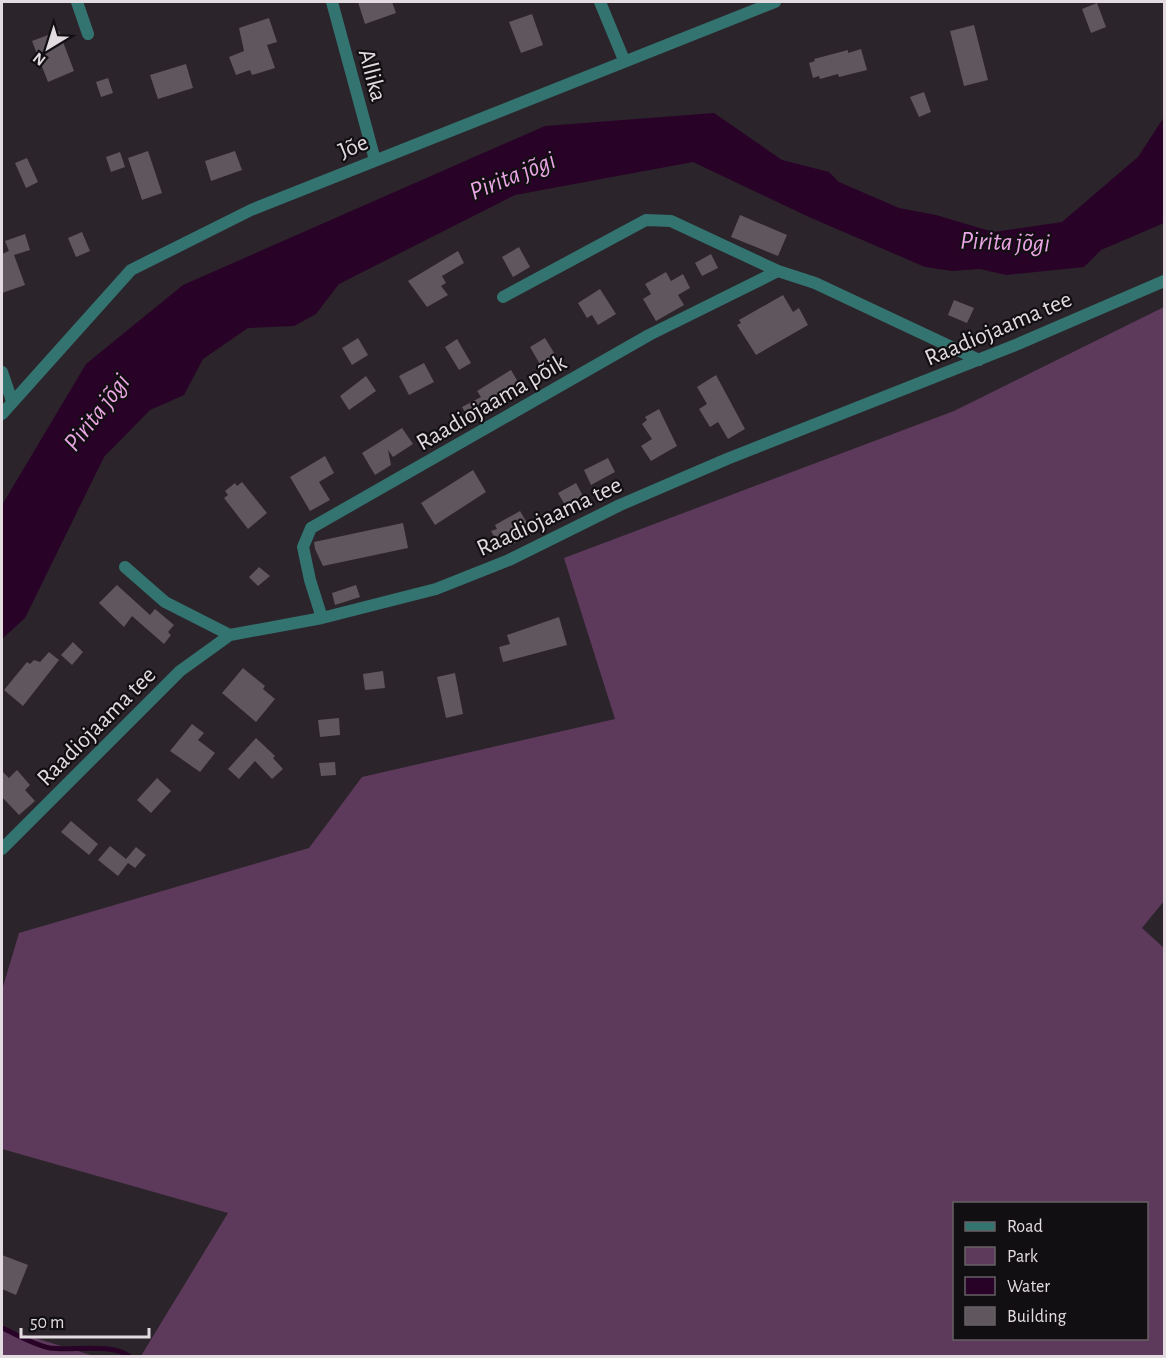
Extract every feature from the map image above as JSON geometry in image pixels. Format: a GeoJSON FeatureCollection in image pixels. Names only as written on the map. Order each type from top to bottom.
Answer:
{"type":"FeatureCollection","features":[{"type":"Feature","properties":{"kind":"street"},"geometry":{"type":"LineString","coordinates":[[77,2],[88,34]]}},
{"type":"Feature","properties":{"kind":"street","name":"Allika"},"geometry":{"type":"LineString","coordinates":[[332,2],[375,160]]}},
{"type":"Feature","properties":{"kind":"street"},"geometry":{"type":"LineString","coordinates":[[600,2],[624,60]]}},
{"type":"Feature","properties":{"kind":"street","name":"Jõe"},"geometry":{"type":"LineString","coordinates":[[2,414],[131,270],[251,210],[624,60],[775,2]]}},
{"type":"Feature","properties":{"kind":"street"},"geometry":{"type":"LineString","coordinates":[[503,297],[646,220],[672,220],[778,271],[814,283],[979,360]]}},
{"type":"Feature","properties":{"kind":"street","name":"Raadiojaama põik"},"geometry":{"type":"LineString","coordinates":[[322,618],[303,547],[310,528],[648,336],[778,271]]}},
{"type":"Feature","properties":{"kind":"street","name":"Raadiojaama tee"},"geometry":{"type":"LineString","coordinates":[[2,849],[180,671],[230,635],[322,618],[436,589],[509,560],[620,505],[727,459],[979,360],[1164,280]]}},
{"type":"Feature","properties":{"kind":"street"},"geometry":{"type":"LineString","coordinates":[[2,372],[12,401]]}},
{"type":"Feature","properties":{"kind":"street"},"geometry":{"type":"LineString","coordinates":[[125,567],[165,602],[230,635]]}},
{"type":"Feature","properties":{"kind":"green space"},"geometry":{"type":"Polygon","coordinates":[[[1164,307],[1164,901],[1142,928],[1164,948],[1164,1356],[141,1356],[228,1213],[2,1149],[2,990],[19,933],[309,848],[362,777],[615,719],[564,558],[954,411],[1164,307]]]}},
{"type":"Feature","properties":{"kind":"green space"},"geometry":{"type":"Polygon","coordinates":[[[2,1328],[94,1356],[2,1356],[2,1328]]]}},
{"type":"Feature","properties":{"kind":"water","name":"Pirita jõgi"},"geometry":{"type":"Polygon","coordinates":[[[714,113],[782,160],[829,172],[839,182],[899,208],[936,215],[993,232],[1062,222],[1138,157],[1164,117],[1164,223],[1101,250],[1084,267],[1006,275],[980,269],[952,271],[925,267],[809,217],[693,162],[515,195],[339,284],[316,314],[294,326],[248,328],[203,359],[184,395],[150,410],[104,457],[25,618],[2,639],[2,505],[86,364],[183,285],[545,126],[714,113]]]}},
{"type":"Feature","properties":{"kind":"building"},"geometry":{"type":"Polygon","coordinates":[[[358,2],[392,2],[396,13],[365,24],[358,2]]]}},
{"type":"Feature","properties":{"kind":"building"},"geometry":{"type":"Polygon","coordinates":[[[1097,3],[1106,27],[1091,33],[1082,9],[1097,3]]]}},
{"type":"Feature","properties":{"kind":"building"},"geometry":{"type":"Polygon","coordinates":[[[532,14],[543,45],[521,53],[509,22],[532,14]]]}},
{"type":"Feature","properties":{"kind":"building"},"geometry":{"type":"Polygon","coordinates":[[[269,18],[277,42],[267,45],[275,68],[252,75],[250,70],[236,75],[229,57],[244,51],[239,28],[269,18]]]}},
{"type":"Feature","properties":{"kind":"building"},"geometry":{"type":"Polygon","coordinates":[[[974,25],[988,80],[964,86],[950,31],[974,25]]]}},
{"type":"Feature","properties":{"kind":"building"},"geometry":{"type":"Polygon","coordinates":[[[59,31],[74,71],[48,82],[32,41],[59,31]]]}},
{"type":"Feature","properties":{"kind":"building"},"geometry":{"type":"Polygon","coordinates":[[[861,49],[867,70],[839,77],[838,74],[820,79],[819,76],[813,78],[809,63],[815,61],[814,59],[861,49]]]}},
{"type":"Feature","properties":{"kind":"building"},"geometry":{"type":"Polygon","coordinates":[[[186,64],[193,88],[158,99],[150,75],[186,64]]]}},
{"type":"Feature","properties":{"kind":"building"},"geometry":{"type":"Polygon","coordinates":[[[108,78],[113,93],[101,97],[96,82],[108,78]]]}},
{"type":"Feature","properties":{"kind":"building"},"geometry":{"type":"Polygon","coordinates":[[[924,92],[931,112],[919,117],[910,97],[924,92]]]}},
{"type":"Feature","properties":{"kind":"building"},"geometry":{"type":"Polygon","coordinates":[[[148,151],[162,193],[142,200],[128,158],[148,151]]]}},
{"type":"Feature","properties":{"kind":"building"},"geometry":{"type":"Polygon","coordinates":[[[235,151],[242,170],[211,181],[205,161],[235,151]]]}},
{"type":"Feature","properties":{"kind":"building"},"geometry":{"type":"Polygon","coordinates":[[[120,152],[125,167],[111,172],[106,157],[120,152]]]}},
{"type":"Feature","properties":{"kind":"building"},"geometry":{"type":"Polygon","coordinates":[[[27,158],[38,182],[26,188],[15,163],[27,158]]]}},
{"type":"Feature","properties":{"kind":"building"},"geometry":{"type":"Polygon","coordinates":[[[740,215],[787,235],[778,256],[731,237],[740,215]]]}},
{"type":"Feature","properties":{"kind":"building"},"geometry":{"type":"Polygon","coordinates":[[[82,232],[90,251],[76,257],[68,238],[82,232]]]}},
{"type":"Feature","properties":{"kind":"building"},"geometry":{"type":"Polygon","coordinates":[[[25,234],[30,250],[14,255],[25,285],[2,293],[2,254],[9,251],[5,241],[25,234]]]}},
{"type":"Feature","properties":{"kind":"building"},"geometry":{"type":"Polygon","coordinates":[[[519,247],[530,267],[513,277],[502,257],[519,247]]]}},
{"type":"Feature","properties":{"kind":"building"},"geometry":{"type":"Polygon","coordinates":[[[458,251],[464,263],[442,276],[446,283],[441,286],[448,295],[427,307],[408,281],[458,251]]]}},
{"type":"Feature","properties":{"kind":"building"},"geometry":{"type":"Polygon","coordinates":[[[711,254],[718,268],[702,276],[695,263],[711,254]]]}},
{"type":"Feature","properties":{"kind":"building"},"geometry":{"type":"Polygon","coordinates":[[[666,272],[671,281],[683,274],[690,288],[678,295],[684,305],[656,321],[643,299],[651,294],[645,284],[666,272]]]}},
{"type":"Feature","properties":{"kind":"building"},"geometry":{"type":"Polygon","coordinates":[[[600,289],[616,314],[598,325],[592,315],[587,318],[578,303],[600,289]]]}},
{"type":"Feature","properties":{"kind":"building"},"geometry":{"type":"Polygon","coordinates":[[[783,295],[793,312],[799,308],[808,325],[756,355],[737,325],[741,323],[739,320],[783,295]]]}},
{"type":"Feature","properties":{"kind":"building"},"geometry":{"type":"Polygon","coordinates":[[[954,300],[974,308],[967,323],[948,315],[954,300]]]}},
{"type":"Feature","properties":{"kind":"building"},"geometry":{"type":"Polygon","coordinates":[[[358,338],[368,355],[352,365],[342,348],[358,338]]]}},
{"type":"Feature","properties":{"kind":"building"},"geometry":{"type":"Polygon","coordinates":[[[545,338],[556,356],[541,366],[530,347],[545,338]]]}},
{"type":"Feature","properties":{"kind":"building"},"geometry":{"type":"Polygon","coordinates":[[[457,339],[471,363],[459,370],[445,347],[457,339]]]}},
{"type":"Feature","properties":{"kind":"building"},"geometry":{"type":"Polygon","coordinates":[[[424,363],[434,382],[409,395],[399,376],[424,363]]]}},
{"type":"Feature","properties":{"kind":"building"},"geometry":{"type":"Polygon","coordinates":[[[511,370],[521,387],[470,420],[462,407],[481,397],[477,391],[511,370]]]}},
{"type":"Feature","properties":{"kind":"building"},"geometry":{"type":"Polygon","coordinates":[[[716,375],[745,429],[728,439],[718,422],[710,427],[699,409],[707,404],[697,387],[716,375]]]}},
{"type":"Feature","properties":{"kind":"building"},"geometry":{"type":"Polygon","coordinates":[[[366,376],[376,391],[349,410],[340,396],[366,376]]]}},
{"type":"Feature","properties":{"kind":"building"},"geometry":{"type":"Polygon","coordinates":[[[659,409],[677,446],[651,461],[641,446],[652,439],[642,424],[647,420],[645,417],[659,409]]]}},
{"type":"Feature","properties":{"kind":"building"},"geometry":{"type":"Polygon","coordinates":[[[402,428],[413,444],[393,457],[388,450],[391,465],[375,475],[362,453],[402,428]]]}},
{"type":"Feature","properties":{"kind":"building"},"geometry":{"type":"Polygon","coordinates":[[[325,456],[334,473],[319,482],[330,500],[310,511],[290,477],[325,456]]]}},
{"type":"Feature","properties":{"kind":"building"},"geometry":{"type":"Polygon","coordinates":[[[608,458],[615,472],[591,485],[584,470],[608,458]]]}},
{"type":"Feature","properties":{"kind":"building"},"geometry":{"type":"Polygon","coordinates":[[[473,470],[486,492],[435,525],[421,503],[473,470]]]}},
{"type":"Feature","properties":{"kind":"building"},"geometry":{"type":"Polygon","coordinates":[[[242,482],[267,513],[248,529],[224,498],[228,495],[225,491],[235,483],[237,486],[242,482]]]}},
{"type":"Feature","properties":{"kind":"building"},"geometry":{"type":"Polygon","coordinates":[[[576,483],[583,496],[565,505],[558,493],[576,483]]]}},
{"type":"Feature","properties":{"kind":"building"},"geometry":{"type":"Polygon","coordinates":[[[520,511],[533,533],[507,547],[504,542],[499,545],[491,531],[497,529],[495,525],[520,511]]]}},
{"type":"Feature","properties":{"kind":"building"},"geometry":{"type":"Polygon","coordinates":[[[403,523],[408,548],[323,566],[315,549],[314,542],[403,523]]]}},
{"type":"Feature","properties":{"kind":"building"},"geometry":{"type":"Polygon","coordinates":[[[259,567],[270,576],[258,586],[249,577],[259,567]]]}},
{"type":"Feature","properties":{"kind":"building"},"geometry":{"type":"Polygon","coordinates":[[[117,585],[150,615],[155,609],[174,625],[168,632],[171,635],[164,644],[132,616],[124,627],[99,603],[117,585]]]}},
{"type":"Feature","properties":{"kind":"building"},"geometry":{"type":"Polygon","coordinates":[[[356,585],[360,597],[335,605],[332,593],[356,585]]]}},
{"type":"Feature","properties":{"kind":"building"},"geometry":{"type":"Polygon","coordinates":[[[559,617],[567,645],[503,662],[499,647],[510,644],[507,635],[559,617]]]}},
{"type":"Feature","properties":{"kind":"building"},"geometry":{"type":"Polygon","coordinates":[[[73,642],[83,652],[72,665],[61,655],[73,642]]]}},
{"type":"Feature","properties":{"kind":"building"},"geometry":{"type":"Polygon","coordinates":[[[49,652],[59,660],[23,706],[4,690],[27,662],[30,664],[34,660],[40,662],[49,652]]]}},
{"type":"Feature","properties":{"kind":"building"},"geometry":{"type":"Polygon","coordinates":[[[243,668],[265,686],[263,689],[275,699],[256,722],[222,693],[243,668]]]}},
{"type":"Feature","properties":{"kind":"building"},"geometry":{"type":"Polygon","coordinates":[[[383,671],[385,688],[365,690],[363,674],[383,671]]]}},
{"type":"Feature","properties":{"kind":"building"},"geometry":{"type":"Polygon","coordinates":[[[455,673],[463,714],[446,718],[437,677],[455,673]]]}},
{"type":"Feature","properties":{"kind":"building"},"geometry":{"type":"Polygon","coordinates":[[[339,718],[340,735],[320,737],[318,720],[339,718]]]}},
{"type":"Feature","properties":{"kind":"building"},"geometry":{"type":"Polygon","coordinates":[[[192,724],[204,733],[198,740],[215,753],[200,772],[170,751],[192,724]]]}},
{"type":"Feature","properties":{"kind":"building"},"geometry":{"type":"Polygon","coordinates":[[[256,738],[275,756],[273,758],[283,769],[272,779],[255,761],[239,779],[228,769],[256,738]]]}},
{"type":"Feature","properties":{"kind":"building"},"geometry":{"type":"Polygon","coordinates":[[[335,762],[336,775],[321,776],[319,763],[335,762]]]}},
{"type":"Feature","properties":{"kind":"building"},"geometry":{"type":"Polygon","coordinates":[[[17,770],[30,785],[25,790],[35,801],[19,815],[2,797],[2,771],[9,778],[17,770]]]}},
{"type":"Feature","properties":{"kind":"building"},"geometry":{"type":"Polygon","coordinates":[[[157,778],[171,791],[151,813],[137,800],[157,778]]]}},
{"type":"Feature","properties":{"kind":"building"},"geometry":{"type":"Polygon","coordinates":[[[71,821],[98,844],[89,855],[61,832],[71,821]]]}},
{"type":"Feature","properties":{"kind":"building"},"geometry":{"type":"Polygon","coordinates":[[[110,846],[126,859],[136,847],[146,855],[135,868],[128,863],[118,876],[98,860],[110,846]]]}},
{"type":"Feature","properties":{"kind":"building"},"geometry":{"type":"Polygon","coordinates":[[[2,1255],[28,1265],[16,1295],[2,1289],[2,1255]]]}},
{"type":"Feature","properties":{"kind":"waterway"},"geometry":{"type":"LineString","coordinates":[[2,1328],[44,1347],[112,1350],[129,1356]]}}]}
